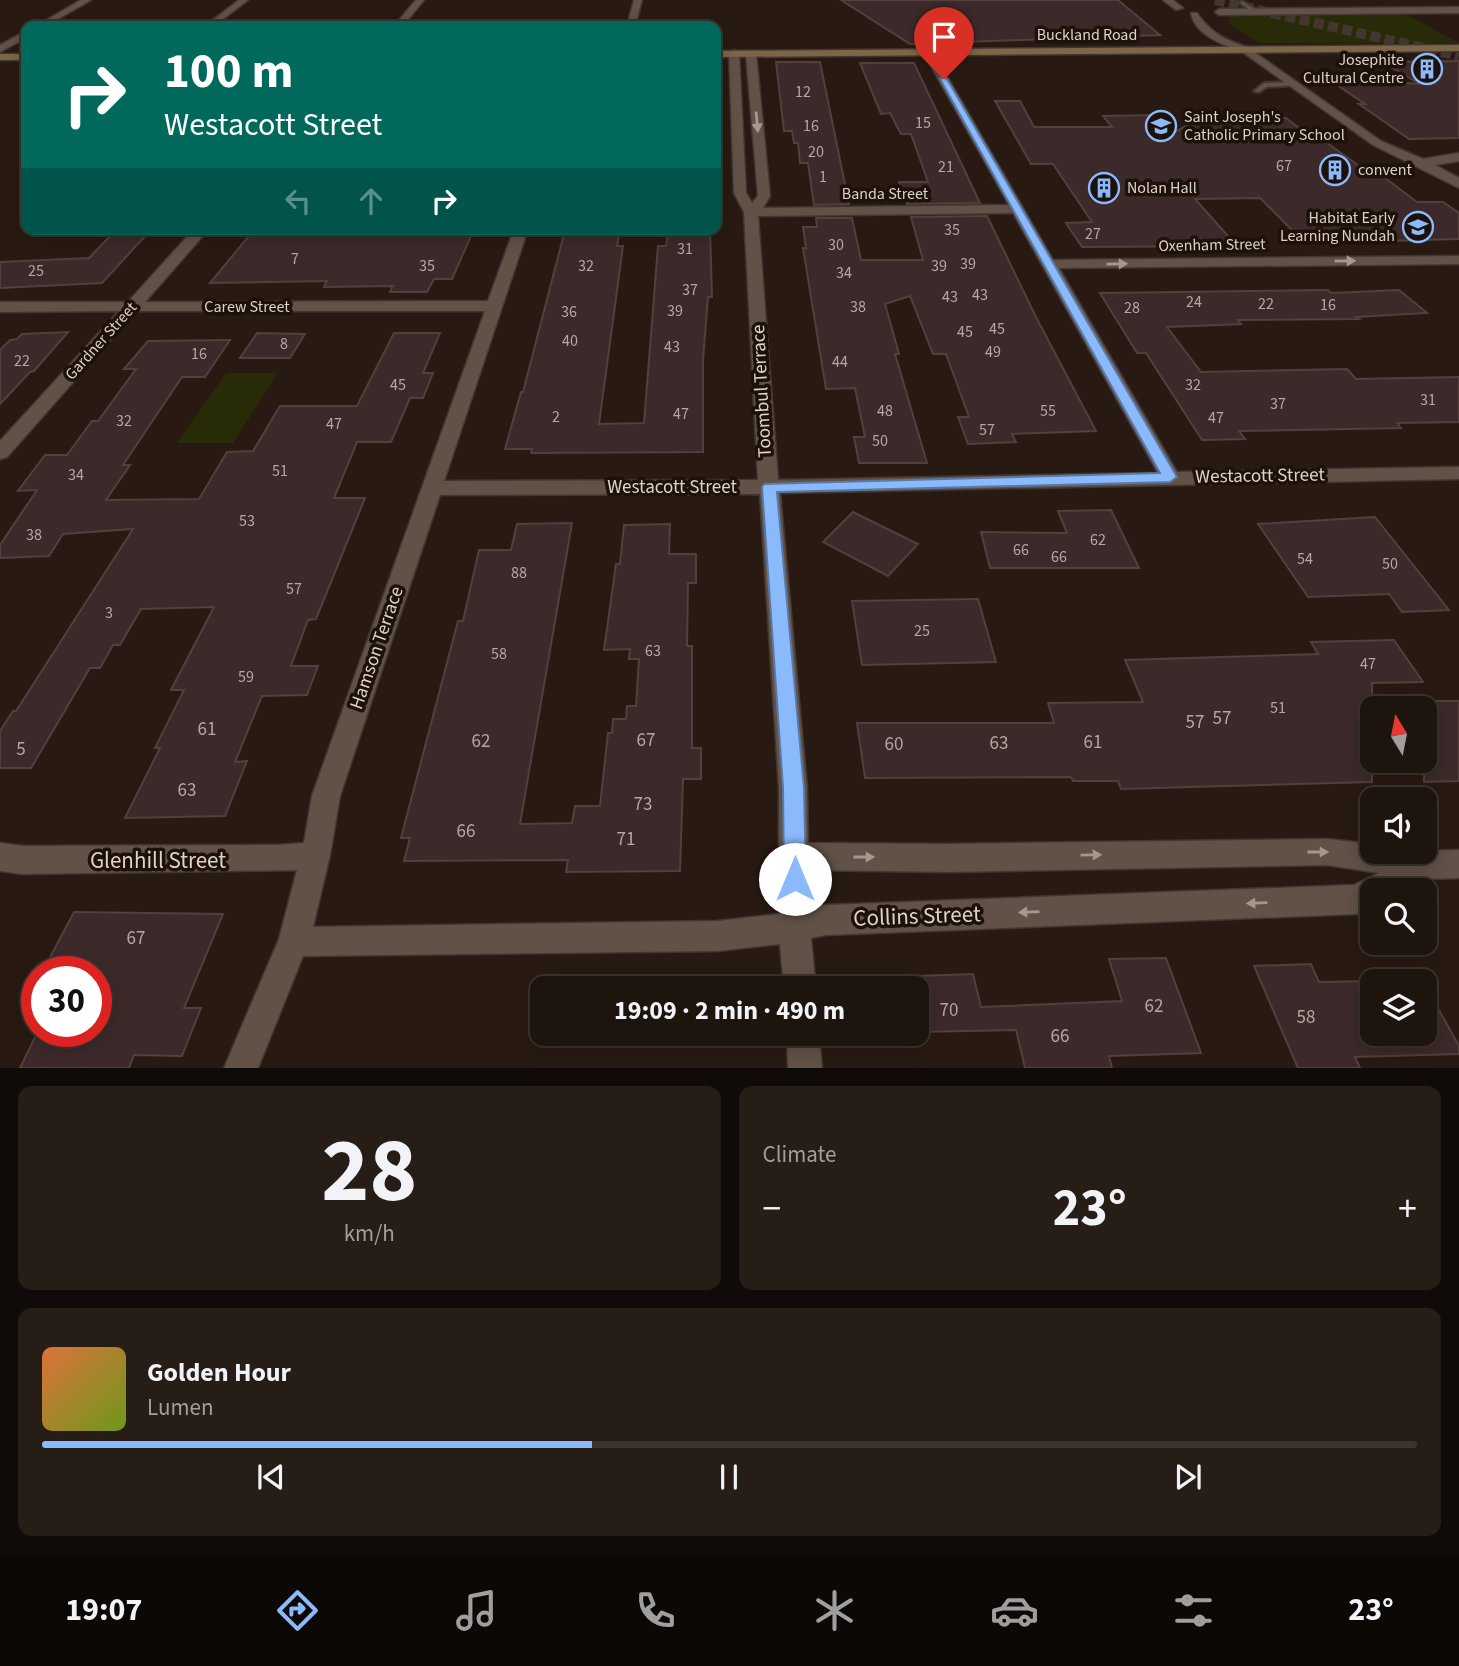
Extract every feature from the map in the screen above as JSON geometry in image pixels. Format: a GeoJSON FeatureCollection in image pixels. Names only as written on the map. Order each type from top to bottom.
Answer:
{"type":"FeatureCollection","features":[{"type":"Feature","properties":{"kind":"street"},"geometry":{"type":"LineString","coordinates":[[49,21],[87,0]]}},
{"type":"Feature","properties":{"kind":"street"},"geometry":{"type":"LineString","coordinates":[[216,21],[244,0]]}},
{"type":"Feature","properties":{"kind":"street"},"geometry":{"type":"LineString","coordinates":[[402,21],[420,0]]}},
{"type":"Feature","properties":{"kind":"street"},"geometry":{"type":"LineString","coordinates":[[632,21],[638,0]]}},
{"type":"Feature","properties":{"kind":"street"},"geometry":{"type":"LineString","coordinates":[[1167,0],[1182,13],[1194,15],[1459,10]]}},
{"type":"Feature","properties":{"kind":"street"},"geometry":{"type":"LineString","coordinates":[[1179,8],[1211,13]]}},
{"type":"Feature","properties":{"kind":"street"},"geometry":{"type":"LineString","coordinates":[[1194,15],[1205,31],[1223,42],[1244,49],[1377,143],[1422,163],[1459,184]]}},
{"type":"Feature","properties":{"kind":"street"},"geometry":{"type":"LineString","coordinates":[[1235,35],[1244,41],[1244,49]]}},
{"type":"Feature","properties":{"kind":"street"},"geometry":{"type":"LineString","coordinates":[[0,48],[21,37]]}},
{"type":"Feature","properties":{"kind":"street","name":"Buckland Road"},"geometry":{"type":"LineString","coordinates":[[721,54],[1459,48]]}},
{"type":"Feature","properties":{"kind":"street"},"geometry":{"type":"LineString","coordinates":[[928,52],[1170,477]]}},
{"type":"Feature","properties":{"kind":"street","name":"Toombul Terrace"},"geometry":{"type":"LineString","coordinates":[[734,54],[740,193],[751,212],[793,788],[794,925],[799,976]]}},
{"type":"Feature","properties":{"kind":"street","name":"Toombul Terrace"},"geometry":{"type":"LineString","coordinates":[[751,54],[764,196],[751,212]]}},
{"type":"Feature","properties":{"kind":"street"},"geometry":{"type":"LineString","coordinates":[[0,57],[21,57]]}},
{"type":"Feature","properties":{"kind":"street"},"geometry":{"type":"LineString","coordinates":[[1422,163],[1459,158]]}},
{"type":"Feature","properties":{"kind":"street","name":"Banda Street"},"geometry":{"type":"LineString","coordinates":[[751,212],[1018,209]]}},
{"type":"Feature","properties":{"kind":"street","name":"Gardner Street"},"geometry":{"type":"LineString","coordinates":[[0,453],[197,235]]}},
{"type":"Feature","properties":{"kind":"street","name":"Hamson Terrace"},"geometry":{"type":"LineString","coordinates":[[241,1068],[294,940],[316,855],[326,796],[519,235]]}},
{"type":"Feature","properties":{"kind":"street","name":"Oxenham Street"},"geometry":{"type":"LineString","coordinates":[[1053,271],[1459,260]]}},
{"type":"Feature","properties":{"kind":"street","name":"Oxenham Street"},"geometry":{"type":"LineString","coordinates":[[1053,271],[1459,273]]}},
{"type":"Feature","properties":{"kind":"street","name":"Carew Street"},"geometry":{"type":"LineString","coordinates":[[0,307],[495,306]]}},
{"type":"Feature","properties":{"kind":"street","name":"Westacott Street"},"geometry":{"type":"LineString","coordinates":[[431,488],[769,487],[1459,473]]}},
{"type":"Feature","properties":{"kind":"street","name":"Collins Street"},"geometry":{"type":"LineString","coordinates":[[795,856],[949,858],[1327,852],[1426,865],[1459,864]]}},
{"type":"Feature","properties":{"kind":"street","name":"Glenhill Street"},"geometry":{"type":"LineString","coordinates":[[0,857],[23,860],[277,859],[316,855]]}},
{"type":"Feature","properties":{"kind":"street","name":"Collins Street"},"geometry":{"type":"LineString","coordinates":[[1400,878],[1426,865]]}},
{"type":"Feature","properties":{"kind":"street","name":"Collins Street"},"geometry":{"type":"LineString","coordinates":[[294,940],[717,936],[764,932],[826,920],[1360,898]]}},
{"type":"Feature","properties":{"kind":"street"},"geometry":{"type":"LineString","coordinates":[[804,1046],[806,1068]]}},
{"type":"Feature","properties":{"kind":"lane"},"geometry":{"type":"LineString","coordinates":[[1242,2],[1256,12]]}},
{"type":"Feature","properties":{"kind":"lane"},"geometry":{"type":"LineString","coordinates":[[1257,91],[1264,85],[1295,84]]}},
{"type":"Feature","properties":{"kind":"green space"},"geometry":{"type":"Polygon","coordinates":[[[1405,14],[1459,43],[1259,43],[1229,24],[1229,16],[1405,14]]]}},
{"type":"Feature","properties":{"kind":"green space"},"geometry":{"type":"Polygon","coordinates":[[[226,373],[278,373],[233,443],[177,443],[226,373]]]}},
{"type":"Feature","properties":{"kind":"building"},"geometry":{"type":"Polygon","coordinates":[[[841,0],[1118,0],[1160,35],[910,44],[841,0]]]}},
{"type":"Feature","properties":{"kind":"building"},"geometry":{"type":"Polygon","coordinates":[[[1459,61],[1459,138],[1409,139],[1325,77],[1420,84],[1382,62],[1459,61]]]}},
{"type":"Feature","properties":{"kind":"building"},"geometry":{"type":"Polygon","coordinates":[[[776,62],[820,62],[849,204],[814,205],[808,163],[800,163],[798,143],[794,143],[792,131],[784,131],[776,62]]]}},
{"type":"Feature","properties":{"kind":"building"},"geometry":{"type":"Polygon","coordinates":[[[860,63],[914,63],[980,203],[907,204],[899,182],[928,182],[911,134],[901,134],[890,113],[881,114],[860,63]]]}},
{"type":"Feature","properties":{"kind":"building"},"geometry":{"type":"Polygon","coordinates":[[[995,101],[1020,101],[1034,127],[1112,127],[1103,116],[1159,115],[1175,132],[1199,119],[1286,118],[1315,140],[1323,140],[1359,166],[1369,166],[1417,202],[1443,202],[1459,213],[1459,239],[1313,243],[1304,234],[1296,234],[1260,198],[1195,199],[1237,246],[1082,247],[1066,223],[1092,222],[1053,164],[1031,164],[995,101]]]}},
{"type":"Feature","properties":{"kind":"building"},"geometry":{"type":"Polygon","coordinates":[[[987,216],[1096,431],[1012,434],[1016,442],[968,444],[958,417],[969,417],[946,354],[933,354],[910,296],[885,304],[899,354],[895,354],[927,463],[859,463],[854,437],[865,437],[855,388],[826,389],[803,248],[806,248],[803,227],[817,227],[816,218],[852,218],[861,260],[923,260],[911,217],[987,216]]]}},
{"type":"Feature","properties":{"kind":"building"},"geometry":{"type":"Polygon","coordinates":[[[111,235],[146,235],[102,283],[0,288],[0,262],[89,258],[111,235]]]}},
{"type":"Feature","properties":{"kind":"building"},"geometry":{"type":"Polygon","coordinates":[[[250,235],[471,235],[452,279],[434,279],[427,292],[390,292],[393,286],[324,287],[327,281],[210,283],[250,235]]]}},
{"type":"Feature","properties":{"kind":"building"},"geometry":{"type":"Polygon","coordinates":[[[564,235],[619,235],[617,246],[623,246],[599,424],[644,423],[658,246],[666,246],[667,235],[710,235],[712,297],[708,297],[703,360],[703,452],[531,453],[532,449],[505,449],[523,392],[564,235]]]}},
{"type":"Feature","properties":{"kind":"building"},"geometry":{"type":"Polygon","coordinates":[[[1328,290],[1331,293],[1399,290],[1427,313],[1356,317],[1359,319],[1238,320],[1241,324],[1167,327],[1201,372],[1347,369],[1356,379],[1459,377],[1459,422],[1397,423],[1401,428],[1239,431],[1245,439],[1202,440],[1146,353],[1137,353],[1100,293],[1328,290]]]}},
{"type":"Feature","properties":{"kind":"building"},"geometry":{"type":"Polygon","coordinates":[[[68,332],[0,404],[0,350],[10,340],[17,339],[22,334],[68,332]]]}},
{"type":"Feature","properties":{"kind":"building"},"geometry":{"type":"Polygon","coordinates":[[[257,333],[305,334],[290,358],[240,358],[257,333]]]}},
{"type":"Feature","properties":{"kind":"building"},"geometry":{"type":"Polygon","coordinates":[[[394,333],[440,333],[423,373],[433,373],[423,398],[410,398],[391,442],[357,442],[334,498],[365,498],[316,619],[308,620],[291,666],[318,666],[307,695],[262,696],[235,762],[247,761],[225,816],[125,818],[160,748],[155,748],[184,690],[171,690],[214,607],[141,609],[120,645],[113,645],[100,668],[90,668],[31,768],[0,768],[0,731],[13,711],[16,711],[133,529],[63,534],[49,556],[0,558],[0,545],[37,490],[18,491],[45,455],[67,455],[92,421],[98,421],[136,369],[124,369],[148,341],[230,340],[205,377],[182,377],[123,465],[130,465],[106,500],[199,499],[227,452],[253,451],[280,406],[357,406],[394,333]]]}},
{"type":"Feature","properties":{"kind":"building"},"geometry":{"type":"Polygon","coordinates":[[[1111,510],[1139,568],[990,568],[981,532],[1067,533],[1058,511],[1111,510]]]}},
{"type":"Feature","properties":{"kind":"building"},"geometry":{"type":"Polygon","coordinates":[[[853,512],[918,544],[888,576],[823,542],[853,512]]]}},
{"type":"Feature","properties":{"kind":"building"},"geometry":{"type":"Polygon","coordinates":[[[1375,517],[1449,610],[1402,612],[1389,594],[1308,597],[1258,524],[1375,517]]]}},
{"type":"Feature","properties":{"kind":"building"},"geometry":{"type":"Polygon","coordinates":[[[572,523],[520,824],[572,823],[575,806],[600,806],[608,733],[612,733],[613,719],[626,719],[627,706],[636,706],[639,659],[629,659],[630,649],[604,650],[616,564],[620,564],[624,525],[670,524],[669,554],[696,554],[696,583],[688,583],[687,646],[692,646],[692,748],[701,748],[701,779],[683,779],[680,871],[566,872],[568,860],[404,861],[410,838],[401,838],[458,621],[463,621],[479,550],[511,550],[517,524],[572,523]]]}},
{"type":"Feature","properties":{"kind":"building"},"geometry":{"type":"Polygon","coordinates":[[[978,599],[996,662],[862,665],[852,601],[978,599]]]}},
{"type":"Feature","properties":{"kind":"building"},"geometry":{"type":"Polygon","coordinates":[[[1394,640],[1423,682],[1372,683],[1372,696],[1360,696],[1360,774],[1372,774],[1372,782],[1121,789],[1118,781],[1073,781],[1071,777],[865,778],[857,723],[1054,723],[1048,703],[1143,702],[1125,660],[1318,654],[1311,642],[1394,640]]]}},
{"type":"Feature","properties":{"kind":"building"},"geometry":{"type":"Polygon","coordinates":[[[1437,701],[1459,701],[1459,781],[1424,782],[1424,774],[1437,774],[1437,701]]]}},
{"type":"Feature","properties":{"kind":"building"},"geometry":{"type":"Polygon","coordinates":[[[74,912],[223,914],[184,1008],[201,1008],[182,1056],[134,1055],[129,1068],[20,1068],[30,1047],[112,1047],[112,956],[51,956],[74,912]]]}},
{"type":"Feature","properties":{"kind":"building"},"geometry":{"type":"Polygon","coordinates":[[[1166,958],[1201,1053],[1109,1056],[1112,1068],[1025,1068],[1016,1030],[929,1032],[929,976],[917,976],[973,974],[981,1007],[1122,1001],[1109,959],[1166,958]]]}},
{"type":"Feature","properties":{"kind":"building"},"geometry":{"type":"Polygon","coordinates":[[[1311,964],[1319,982],[1360,981],[1360,1046],[1437,1046],[1437,1006],[1459,1046],[1459,1054],[1355,1057],[1360,1068],[1298,1068],[1254,966],[1311,964]]]}},
{"type":"Feature","properties":{"kind":"tunnel"},"geometry":{"type":"LineString","coordinates":[[1215,0],[1459,56]]}},
{"type":"Feature","properties":{"kind":"place","name":"Josephite Cultural Centre"},"geometry":{"type":"Point","coordinates":[1427,69]}},
{"type":"Feature","properties":{"kind":"place","name":"Saint Joseph's Catholic Primary School"},"geometry":{"type":"Point","coordinates":[1161,126]}},
{"type":"Feature","properties":{"kind":"place","name":"convent"},"geometry":{"type":"Point","coordinates":[1335,170]}},
{"type":"Feature","properties":{"kind":"place","name":"Nolan Hall"},"geometry":{"type":"Point","coordinates":[1104,188]}},
{"type":"Feature","properties":{"kind":"place","name":"Habitat Early Learning Nundah"},"geometry":{"type":"Point","coordinates":[1418,227]}},
{"type":"Feature","properties":{"kind":"route"},"geometry":{"type":"LineString","coordinates":[[795,879],[793,788],[769,487],[1170,477],[944,79]]}}]}
